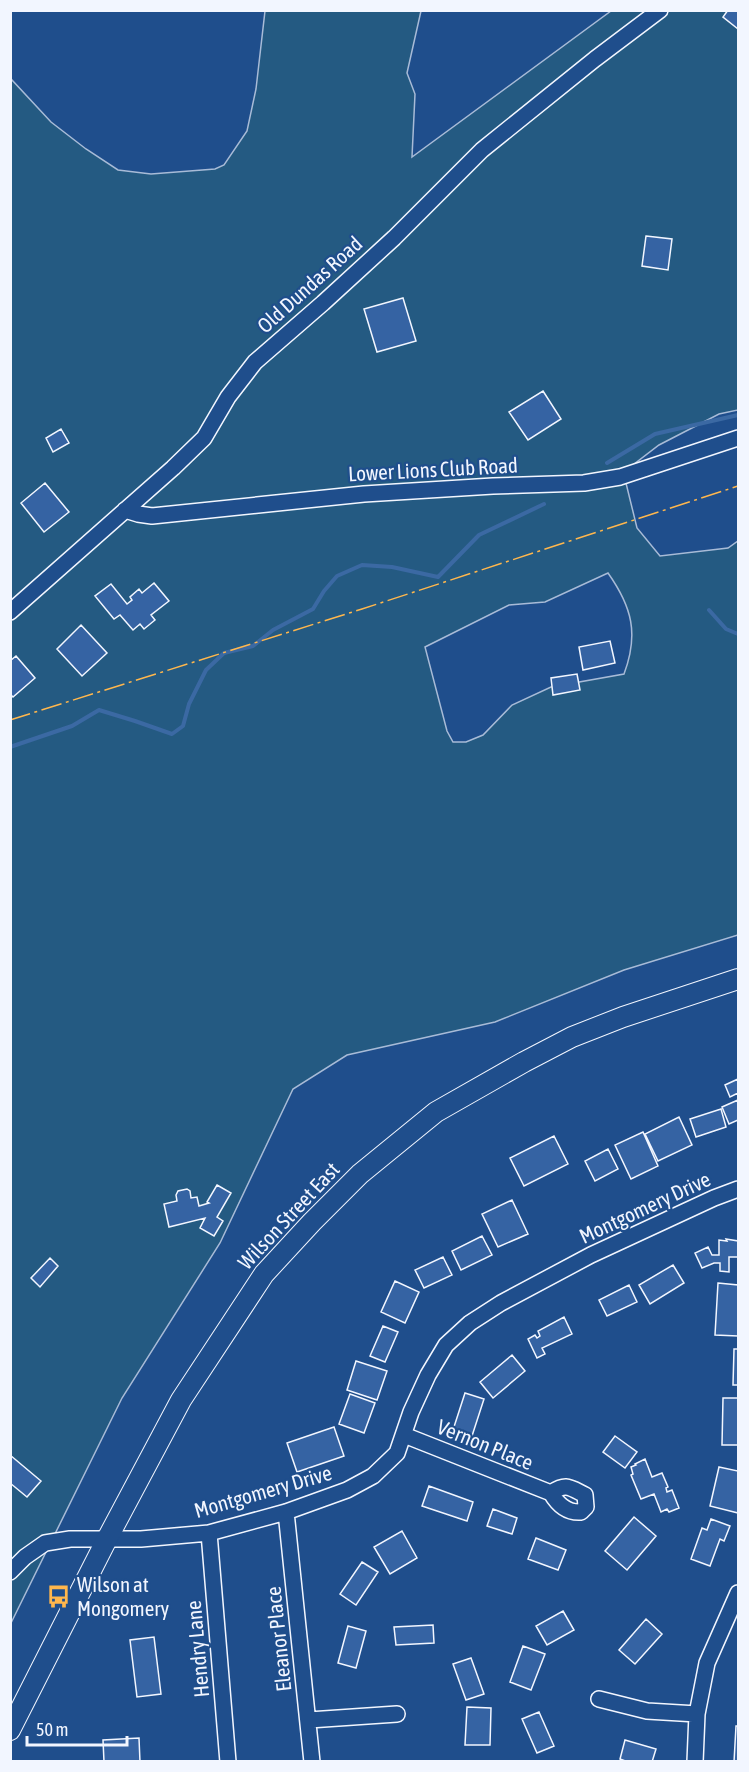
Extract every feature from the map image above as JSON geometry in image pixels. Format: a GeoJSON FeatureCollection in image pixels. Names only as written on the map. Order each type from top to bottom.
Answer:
{"type":"FeatureCollection","features":[{"type":"Feature","properties":{"kind":"main road","name":"Wilson Street East"},"geometry":{"type":"LineString","coordinates":[[10,1730],[106,1539],[182,1400],[264,1274],[312,1222],[360,1174],[436,1112],[563,1042],[623,1017],[738,979]]}},
{"type":"Feature","properties":{"kind":"street","name":"Old Dundas Road"},"geometry":{"type":"LineString","coordinates":[[10,612],[204,438],[228,397],[255,362],[331,296],[482,150],[660,10]]}},
{"type":"Feature","properties":{"kind":"street","name":"Lower Lions Club Road"},"geometry":{"type":"LineString","coordinates":[[125,510],[153,516],[364,494],[584,483],[620,477],[738,438]]}},
{"type":"Feature","properties":{"kind":"street","name":"Montgomery Drive"},"geometry":{"type":"LineString","coordinates":[[10,1572],[25,1557],[45,1543],[70,1539],[141,1539],[208,1533],[286,1512],[347,1490],[373,1476],[397,1453],[411,1412],[434,1365],[446,1345],[470,1323],[501,1303],[591,1255],[738,1189]]}},
{"type":"Feature","properties":{"kind":"street","name":"Vernon Place"},"geometry":{"type":"LineString","coordinates":[[404,1435],[550,1493]]}},
{"type":"Feature","properties":{"kind":"street","name":"Eleanor Place"},"geometry":{"type":"LineString","coordinates":[[286,1512],[312,1761]]}},
{"type":"Feature","properties":{"kind":"street","name":"Hendry Lane"},"geometry":{"type":"LineString","coordinates":[[208,1533],[228,1761]]}},
{"type":"Feature","properties":{"kind":"street"},"geometry":{"type":"LineString","coordinates":[[695,1761],[697,1714],[707,1663],[738,1593]]}},
{"type":"Feature","properties":{"kind":"street"},"geometry":{"type":"LineString","coordinates":[[599,1699],[647,1711],[697,1714]]}},
{"type":"Feature","properties":{"kind":"street"},"geometry":{"type":"LineString","coordinates":[[309,1720],[397,1714]]}},
{"type":"Feature","properties":{"kind":"shaded area"},"geometry":{"type":"Polygon","coordinates":[[[265,11],[421,11],[407,73],[415,94],[412,157],[611,11],[738,11],[738,410],[719,414],[659,445],[629,468],[625,479],[637,528],[660,556],[728,548],[738,541],[738,935],[624,970],[495,1022],[347,1055],[293,1089],[220,1243],[122,1398],[11,1623],[11,79],[51,122],[86,149],[118,170],[151,174],[215,169],[224,165],[247,131],[256,89],[265,11]],[[608,573],[545,602],[509,605],[425,647],[447,731],[453,742],[466,742],[483,735],[512,705],[551,687],[624,674],[631,646],[631,621],[628,609],[608,573]]]}},
{"type":"Feature","properties":{"kind":"building"},"geometry":{"type":"Polygon","coordinates":[[[728,10],[738,10],[738,29],[723,17],[728,10]]]}},
{"type":"Feature","properties":{"kind":"building"},"geometry":{"type":"Polygon","coordinates":[[[646,236],[672,239],[668,270],[642,266],[646,236]]]}},
{"type":"Feature","properties":{"kind":"building"},"geometry":{"type":"Polygon","coordinates":[[[403,298],[416,341],[377,352],[364,309],[403,298]]]}},
{"type":"Feature","properties":{"kind":"building"},"geometry":{"type":"Polygon","coordinates":[[[543,391],[561,419],[528,440],[509,412],[543,391]]]}},
{"type":"Feature","properties":{"kind":"building"},"geometry":{"type":"Polygon","coordinates":[[[61,429],[69,443],[53,452],[46,438],[61,429]]]}},
{"type":"Feature","properties":{"kind":"building"},"geometry":{"type":"Polygon","coordinates":[[[45,483],[69,512],[44,532],[21,503],[45,483]]]}},
{"type":"Feature","properties":{"kind":"building"},"geometry":{"type":"Polygon","coordinates":[[[154,583],[169,601],[151,615],[155,620],[144,629],[140,624],[133,630],[120,615],[114,619],[95,596],[111,584],[127,604],[132,600],[130,597],[139,589],[142,593],[154,583]]]}},
{"type":"Feature","properties":{"kind":"building"},"geometry":{"type":"Polygon","coordinates":[[[81,625],[107,653],[82,676],[57,649],[81,625]]]}},
{"type":"Feature","properties":{"kind":"building"},"geometry":{"type":"Polygon","coordinates":[[[610,641],[615,663],[583,670],[579,647],[610,641]]]}},
{"type":"Feature","properties":{"kind":"building"},"geometry":{"type":"Polygon","coordinates":[[[16,656],[35,678],[13,697],[10,694],[10,661],[16,656]]]}},
{"type":"Feature","properties":{"kind":"building"},"geometry":{"type":"Polygon","coordinates":[[[577,674],[580,690],[553,695],[551,678],[577,674]]]}},
{"type":"Feature","properties":{"kind":"building"},"geometry":{"type":"Polygon","coordinates":[[[738,1079],[738,1093],[730,1097],[725,1085],[738,1079]]]}},
{"type":"Feature","properties":{"kind":"building"},"geometry":{"type":"Polygon","coordinates":[[[738,1100],[738,1120],[729,1124],[722,1107],[738,1100]]]}},
{"type":"Feature","properties":{"kind":"building"},"geometry":{"type":"Polygon","coordinates":[[[721,1109],[726,1127],[696,1137],[690,1119],[721,1109]]]}},
{"type":"Feature","properties":{"kind":"building"},"geometry":{"type":"Polygon","coordinates":[[[679,1117],[692,1145],[658,1161],[645,1134],[679,1117]]]}},
{"type":"Feature","properties":{"kind":"building"},"geometry":{"type":"Polygon","coordinates":[[[643,1132],[658,1166],[631,1179],[615,1145],[643,1132]]]}},
{"type":"Feature","properties":{"kind":"building"},"geometry":{"type":"Polygon","coordinates":[[[554,1136],[568,1164],[524,1186],[510,1158],[554,1136]]]}},
{"type":"Feature","properties":{"kind":"building"},"geometry":{"type":"Polygon","coordinates":[[[608,1149],[618,1169],[595,1181],[585,1161],[608,1149]]]}},
{"type":"Feature","properties":{"kind":"building"},"geometry":{"type":"Polygon","coordinates":[[[217,1185],[231,1193],[217,1217],[223,1221],[214,1236],[200,1228],[205,1218],[169,1227],[164,1204],[177,1201],[178,1191],[187,1189],[190,1191],[191,1198],[197,1197],[199,1206],[209,1203],[207,1202],[217,1185]]]}},
{"type":"Feature","properties":{"kind":"building"},"geometry":{"type":"Polygon","coordinates":[[[512,1200],[528,1234],[498,1247],[482,1214],[512,1200]]]}},
{"type":"Feature","properties":{"kind":"building"},"geometry":{"type":"Polygon","coordinates":[[[482,1236],[492,1255],[461,1270],[452,1251],[482,1236]]]}},
{"type":"Feature","properties":{"kind":"building"},"geometry":{"type":"Polygon","coordinates":[[[726,1239],[738,1241],[738,1257],[729,1257],[729,1272],[720,1271],[720,1263],[702,1268],[695,1253],[708,1247],[712,1255],[719,1255],[719,1240],[727,1241],[726,1239]]]}},
{"type":"Feature","properties":{"kind":"building"},"geometry":{"type":"Polygon","coordinates":[[[443,1257],[452,1275],[424,1288],[415,1270],[443,1257]]]}},
{"type":"Feature","properties":{"kind":"building"},"geometry":{"type":"Polygon","coordinates":[[[50,1258],[58,1266],[40,1287],[31,1278],[50,1258]]]}},
{"type":"Feature","properties":{"kind":"building"},"geometry":{"type":"Polygon","coordinates":[[[673,1265],[684,1283],[650,1304],[639,1285],[673,1265]]]}},
{"type":"Feature","properties":{"kind":"building"},"geometry":{"type":"Polygon","coordinates":[[[395,1281],[419,1292],[405,1323],[381,1312],[395,1281]]]}},
{"type":"Feature","properties":{"kind":"building"},"geometry":{"type":"Polygon","coordinates":[[[718,1283],[738,1285],[738,1336],[715,1335],[718,1283]]]}},
{"type":"Feature","properties":{"kind":"building"},"geometry":{"type":"Polygon","coordinates":[[[629,1285],[637,1302],[607,1316],[599,1300],[629,1285]]]}},
{"type":"Feature","properties":{"kind":"building"},"geometry":{"type":"Polygon","coordinates":[[[564,1317],[572,1334],[542,1348],[545,1354],[537,1358],[528,1339],[535,1335],[537,1338],[540,1336],[538,1331],[564,1317]]]}},
{"type":"Feature","properties":{"kind":"building"},"geometry":{"type":"Polygon","coordinates":[[[383,1326],[398,1332],[385,1362],[370,1356],[383,1326]]]}},
{"type":"Feature","properties":{"kind":"building"},"geometry":{"type":"Polygon","coordinates":[[[734,1349],[738,1349],[738,1385],[733,1385],[734,1349]]]}},
{"type":"Feature","properties":{"kind":"building"},"geometry":{"type":"Polygon","coordinates":[[[512,1355],[525,1371],[493,1398],[480,1382],[512,1355]]]}},
{"type":"Feature","properties":{"kind":"building"},"geometry":{"type":"Polygon","coordinates":[[[356,1361],[387,1371],[377,1400],[347,1390],[356,1361]]]}},
{"type":"Feature","properties":{"kind":"building"},"geometry":{"type":"Polygon","coordinates":[[[465,1393],[484,1399],[471,1439],[452,1433],[465,1393]]]}},
{"type":"Feature","properties":{"kind":"building"},"geometry":{"type":"Polygon","coordinates":[[[350,1394],[375,1403],[364,1433],[339,1424],[350,1394]]]}},
{"type":"Feature","properties":{"kind":"building"},"geometry":{"type":"Polygon","coordinates":[[[723,1398],[738,1398],[738,1445],[722,1445],[723,1398]]]}},
{"type":"Feature","properties":{"kind":"building"},"geometry":{"type":"Polygon","coordinates":[[[334,1427],[344,1456],[297,1472],[287,1443],[334,1427]]]}},
{"type":"Feature","properties":{"kind":"building"},"geometry":{"type":"Polygon","coordinates":[[[615,1436],[637,1452],[625,1468],[603,1452],[615,1436]]]}},
{"type":"Feature","properties":{"kind":"building"},"geometry":{"type":"Polygon","coordinates":[[[10,1455],[41,1481],[27,1497],[10,1483],[10,1455]]]}},
{"type":"Feature","properties":{"kind":"building"},"geometry":{"type":"Polygon","coordinates":[[[645,1459],[652,1477],[662,1473],[668,1487],[667,1492],[672,1490],[679,1508],[661,1512],[654,1494],[641,1499],[631,1475],[633,1474],[631,1467],[645,1459]]]}},
{"type":"Feature","properties":{"kind":"building"},"geometry":{"type":"Polygon","coordinates":[[[719,1467],[738,1471],[738,1513],[710,1506],[719,1467]]]}},
{"type":"Feature","properties":{"kind":"building"},"geometry":{"type":"Polygon","coordinates":[[[429,1486],[473,1502],[467,1521],[422,1506],[429,1486]]]}},
{"type":"Feature","properties":{"kind":"building"},"geometry":{"type":"Polygon","coordinates":[[[493,1509],[517,1518],[512,1534],[487,1526],[493,1509]]]}},
{"type":"Feature","properties":{"kind":"building"},"geometry":{"type":"Polygon","coordinates":[[[634,1517],[656,1536],[627,1570],[605,1551],[634,1517]]]}},
{"type":"Feature","properties":{"kind":"building"},"geometry":{"type":"Polygon","coordinates":[[[711,1519],[730,1526],[724,1541],[720,1539],[710,1566],[691,1559],[702,1528],[707,1530],[711,1519]]]}},
{"type":"Feature","properties":{"kind":"building"},"geometry":{"type":"Polygon","coordinates":[[[402,1531],[417,1558],[390,1574],[374,1547],[402,1531]]]}},
{"type":"Feature","properties":{"kind":"building"},"geometry":{"type":"Polygon","coordinates":[[[536,1538],[566,1550],[558,1570],[528,1559],[536,1538]]]}},
{"type":"Feature","properties":{"kind":"building"},"geometry":{"type":"Polygon","coordinates":[[[362,1562],[378,1572],[356,1605],[340,1594],[362,1562]]]}},
{"type":"Feature","properties":{"kind":"building"},"geometry":{"type":"Polygon","coordinates":[[[563,1611],[574,1630],[547,1645],[536,1626],[563,1611]]]}},
{"type":"Feature","properties":{"kind":"building"},"geometry":{"type":"Polygon","coordinates":[[[646,1619],[662,1634],[635,1664],[619,1650],[646,1619]]]}},
{"type":"Feature","properties":{"kind":"building"},"geometry":{"type":"Polygon","coordinates":[[[433,1625],[434,1643],[396,1645],[394,1627],[433,1625]]]}},
{"type":"Feature","properties":{"kind":"building"},"geometry":{"type":"Polygon","coordinates":[[[348,1626],[366,1631],[356,1668],[338,1663],[348,1626]]]}},
{"type":"Feature","properties":{"kind":"building"},"geometry":{"type":"Polygon","coordinates":[[[154,1637],[161,1694],[137,1697],[130,1640],[154,1637]]]}},
{"type":"Feature","properties":{"kind":"building"},"geometry":{"type":"Polygon","coordinates":[[[523,1646],[545,1654],[531,1690],[510,1682],[523,1646]]]}},
{"type":"Feature","properties":{"kind":"building"},"geometry":{"type":"Polygon","coordinates":[[[471,1658],[484,1694],[466,1700],[453,1664],[471,1658]]]}},
{"type":"Feature","properties":{"kind":"building"},"geometry":{"type":"Polygon","coordinates":[[[467,1707],[491,1708],[490,1745],[465,1745],[467,1707]]]}},
{"type":"Feature","properties":{"kind":"building"},"geometry":{"type":"Polygon","coordinates":[[[539,1712],[554,1746],[537,1753],[522,1719],[539,1712]]]}},
{"type":"Feature","properties":{"kind":"building"},"geometry":{"type":"Polygon","coordinates":[[[736,1726],[738,1726],[738,1762],[734,1762],[736,1726]]]}},
{"type":"Feature","properties":{"kind":"building"},"geometry":{"type":"Polygon","coordinates":[[[139,1738],[140,1762],[104,1762],[103,1740],[139,1738]]]}},
{"type":"Feature","properties":{"kind":"building"},"geometry":{"type":"Polygon","coordinates":[[[625,1740],[656,1749],[652,1762],[628,1762],[620,1759],[625,1740]]]}},
{"type":"Feature","properties":{"kind":"waterway"},"geometry":{"type":"LineString","coordinates":[[607,463],[655,434],[738,415]]}},
{"type":"Feature","properties":{"kind":"waterway"},"geometry":{"type":"LineString","coordinates":[[10,747],[72,726],[99,710],[172,734],[183,726],[189,704],[206,670],[224,653],[253,646],[273,630],[313,609],[337,576],[362,565],[392,567],[438,577],[479,535],[544,504]]}},
{"type":"Feature","properties":{"kind":"waterway"},"geometry":{"type":"LineString","coordinates":[[709,610],[726,629],[738,634]]}},
{"type":"Feature","properties":{"kind":"power"},"geometry":{"type":"LineString","coordinates":[[10,720],[362,609],[738,486]]}},
{"type":"Feature","properties":{"kind":"place","name":"Wilson at Mongomery"},"geometry":{"type":"Point","coordinates":[59,1597]}}]}
